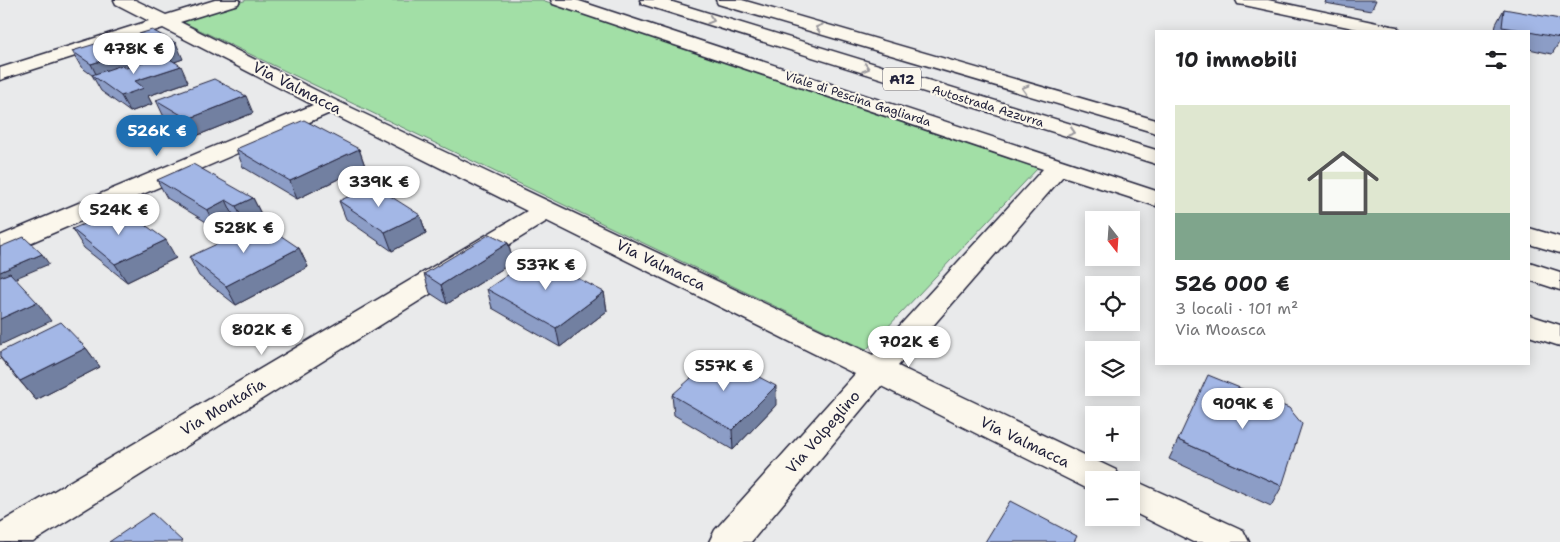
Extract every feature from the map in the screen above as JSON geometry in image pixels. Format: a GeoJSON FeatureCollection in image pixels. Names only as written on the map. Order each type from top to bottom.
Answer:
{"type":"FeatureCollection","features":[{"type":"Feature","properties":{"kind":"main road","name":"Via Valmacca"},"geometry":{"type":"LineString","coordinates":[[122,0],[330,104],[1085,471]]}},
{"type":"Feature","properties":{"kind":"main road"},"geometry":{"type":"LineString","coordinates":[[0,74],[232,0]]}},
{"type":"Feature","properties":{"kind":"main road","name":"Viale di Pescina Gagliarda"},"geometry":{"type":"LineString","coordinates":[[558,0],[1155,199]]}},
{"type":"Feature","properties":{"kind":"main road","name":"Autostrada Azzurra"},"geometry":{"type":"LineString","coordinates":[[648,0],[1155,157]]}},
{"type":"Feature","properties":{"kind":"main road","name":"Autostrada Azzurra"},"geometry":{"type":"LineString","coordinates":[[724,0],[1155,127]]}},
{"type":"Feature","properties":{"kind":"main road"},"geometry":{"type":"LineString","coordinates":[[1244,0],[1386,30]]}},
{"type":"Feature","properties":{"kind":"main road"},"geometry":{"type":"LineString","coordinates":[[0,246],[330,104]]}},
{"type":"Feature","properties":{"kind":"main road","name":"Via Volpeglino"},"geometry":{"type":"LineString","coordinates":[[728,542],[877,370],[1059,166]]}},
{"type":"Feature","properties":{"kind":"main road","name":"Via Montafia"},"geometry":{"type":"LineString","coordinates":[[1,542],[547,210]]}},
{"type":"Feature","properties":{"kind":"main road"},"geometry":{"type":"LineString","coordinates":[[1530,236],[1560,245]]}},
{"type":"Feature","properties":{"kind":"main road"},"geometry":{"type":"LineString","coordinates":[[1530,271],[1560,281]]}},
{"type":"Feature","properties":{"kind":"main road"},"geometry":{"type":"LineString","coordinates":[[1530,325],[1560,336]]}},
{"type":"Feature","properties":{"kind":"main road"},"geometry":{"type":"LineString","coordinates":[[1140,498],[1230,542]]}},
{"type":"Feature","properties":{"kind":"green space"},"geometry":{"type":"Polygon","coordinates":[[[247,0],[542,0],[1038,168],[866,350],[181,21],[247,0]]]}},
{"type":"Feature","properties":{"kind":"building"},"geometry":{"type":"Polygon","coordinates":[[[1504,9],[1560,19],[1560,38],[1530,32],[1530,30],[1502,27],[1504,9]]]}},
{"type":"Feature","properties":{"kind":"building"},"geometry":{"type":"Polygon","coordinates":[[[152,30],[176,43],[146,53],[142,50],[125,56],[122,54],[91,64],[72,51],[125,35],[129,37],[152,30]]]}},
{"type":"Feature","properties":{"kind":"building"},"geometry":{"type":"Polygon","coordinates":[[[165,56],[181,66],[135,81],[144,88],[121,96],[92,75],[122,65],[126,68],[165,56]]]}},
{"type":"Feature","properties":{"kind":"building"},"geometry":{"type":"Polygon","coordinates":[[[214,79],[246,96],[188,119],[156,100],[214,79]]]}},
{"type":"Feature","properties":{"kind":"building"},"geometry":{"type":"Polygon","coordinates":[[[304,120],[359,149],[290,181],[236,149],[304,120]]]}},
{"type":"Feature","properties":{"kind":"building"},"geometry":{"type":"Polygon","coordinates":[[[193,164],[253,198],[236,206],[226,200],[207,210],[157,180],[193,164]]]}},
{"type":"Feature","properties":{"kind":"building"},"geometry":{"type":"Polygon","coordinates":[[[373,185],[420,215],[385,232],[339,201],[373,185]]]}},
{"type":"Feature","properties":{"kind":"building"},"geometry":{"type":"Polygon","coordinates":[[[122,208],[166,240],[115,264],[72,229],[122,208]]]}},
{"type":"Feature","properties":{"kind":"building"},"geometry":{"type":"Polygon","coordinates":[[[262,223],[299,248],[226,286],[189,257],[262,223]]]}},
{"type":"Feature","properties":{"kind":"building"},"geometry":{"type":"Polygon","coordinates":[[[490,234],[508,243],[441,285],[424,274],[490,234]]]}},
{"type":"Feature","properties":{"kind":"building"},"geometry":{"type":"Polygon","coordinates":[[[24,237],[42,254],[0,272],[0,247],[24,237]]]}},
{"type":"Feature","properties":{"kind":"building"},"geometry":{"type":"Polygon","coordinates":[[[536,256],[604,292],[556,328],[487,289],[536,256]]]}},
{"type":"Feature","properties":{"kind":"building"},"geometry":{"type":"Polygon","coordinates":[[[10,273],[37,302],[0,319],[0,277],[10,273]]]}},
{"type":"Feature","properties":{"kind":"building"},"geometry":{"type":"Polygon","coordinates":[[[61,322],[86,348],[20,381],[0,357],[0,352],[61,322]]]}},
{"type":"Feature","properties":{"kind":"building"},"geometry":{"type":"Polygon","coordinates":[[[717,355],[776,386],[732,430],[672,395],[717,355]]]}},
{"type":"Feature","properties":{"kind":"building"},"geometry":{"type":"Polygon","coordinates":[[[1208,375],[1289,408],[1302,424],[1282,486],[1178,440],[1208,375]]]}},
{"type":"Feature","properties":{"kind":"building"},"geometry":{"type":"Polygon","coordinates":[[[1010,501],[1077,536],[1074,542],[985,542],[1010,501]]]}},
{"type":"Feature","properties":{"kind":"building"},"geometry":{"type":"Polygon","coordinates":[[[152,513],[183,542],[109,542],[152,513]]]}}]}
